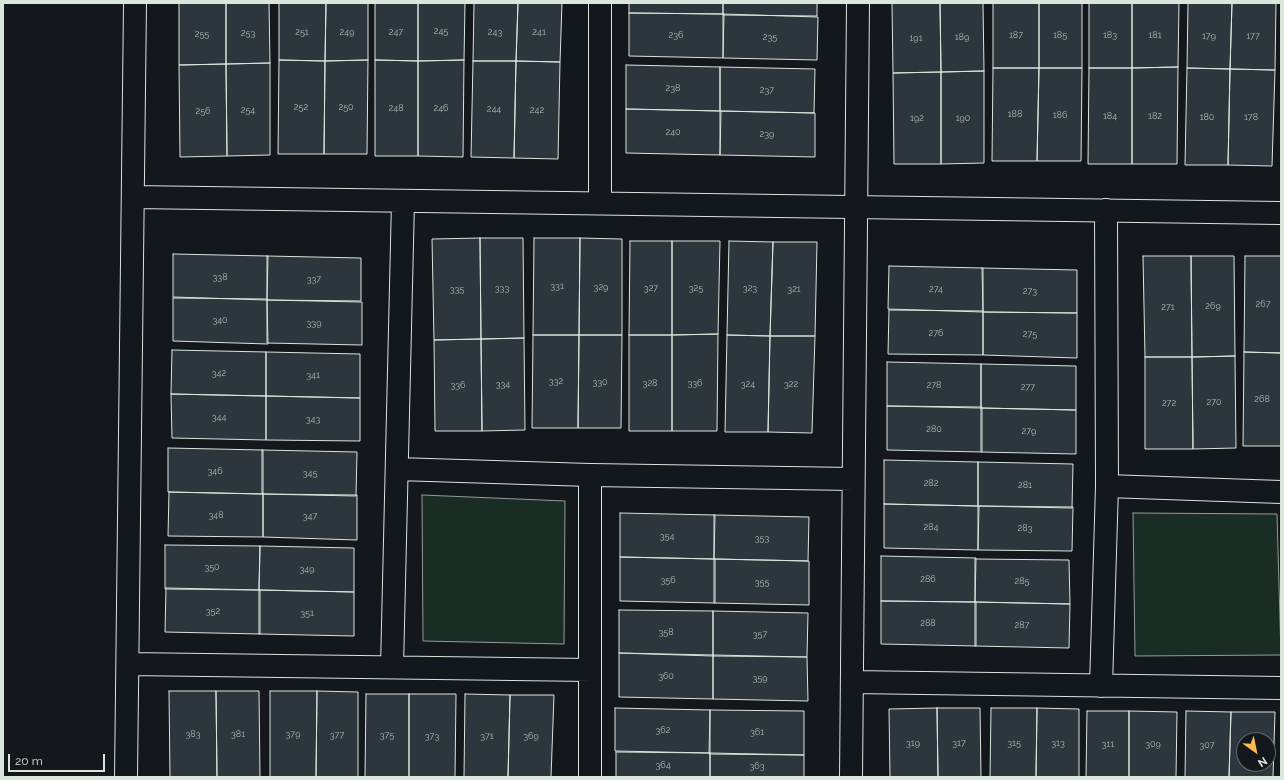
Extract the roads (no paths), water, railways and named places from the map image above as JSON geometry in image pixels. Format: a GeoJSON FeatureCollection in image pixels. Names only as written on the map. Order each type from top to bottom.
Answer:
{"type":"FeatureCollection","features":[{"type":"Feature","properties":{"kind":"street"},"geometry":{"type":"LineString","coordinates":[[126,777],[135,3]]}},
{"type":"Feature","properties":{"kind":"street"},"geometry":{"type":"LineString","coordinates":[[600,3],[600,203]]}},
{"type":"Feature","properties":{"kind":"street"},"geometry":{"type":"LineString","coordinates":[[851,777],[858,3]]}},
{"type":"Feature","properties":{"kind":"street"},"geometry":{"type":"LineString","coordinates":[[133,197],[1281,213]]}},
{"type":"Feature","properties":{"kind":"street"},"geometry":{"type":"LineString","coordinates":[[392,667],[403,201]]}},
{"type":"Feature","properties":{"kind":"street"},"geometry":{"type":"LineString","coordinates":[[1101,686],[1107,486],[1106,210]]}},
{"type":"Feature","properties":{"kind":"street"},"geometry":{"type":"LineString","coordinates":[[397,469],[590,475],[853,479]]}},
{"type":"Feature","properties":{"kind":"street"},"geometry":{"type":"LineString","coordinates":[[590,475],[590,777]]}},
{"type":"Feature","properties":{"kind":"street"},"geometry":{"type":"LineString","coordinates":[[1107,486],[1281,492]]}},
{"type":"Feature","properties":{"kind":"street"},"geometry":{"type":"LineString","coordinates":[[128,664],[590,670]]}},
{"type":"Feature","properties":{"kind":"street"},"geometry":{"type":"LineString","coordinates":[[852,682],[1281,688]]}}]}
